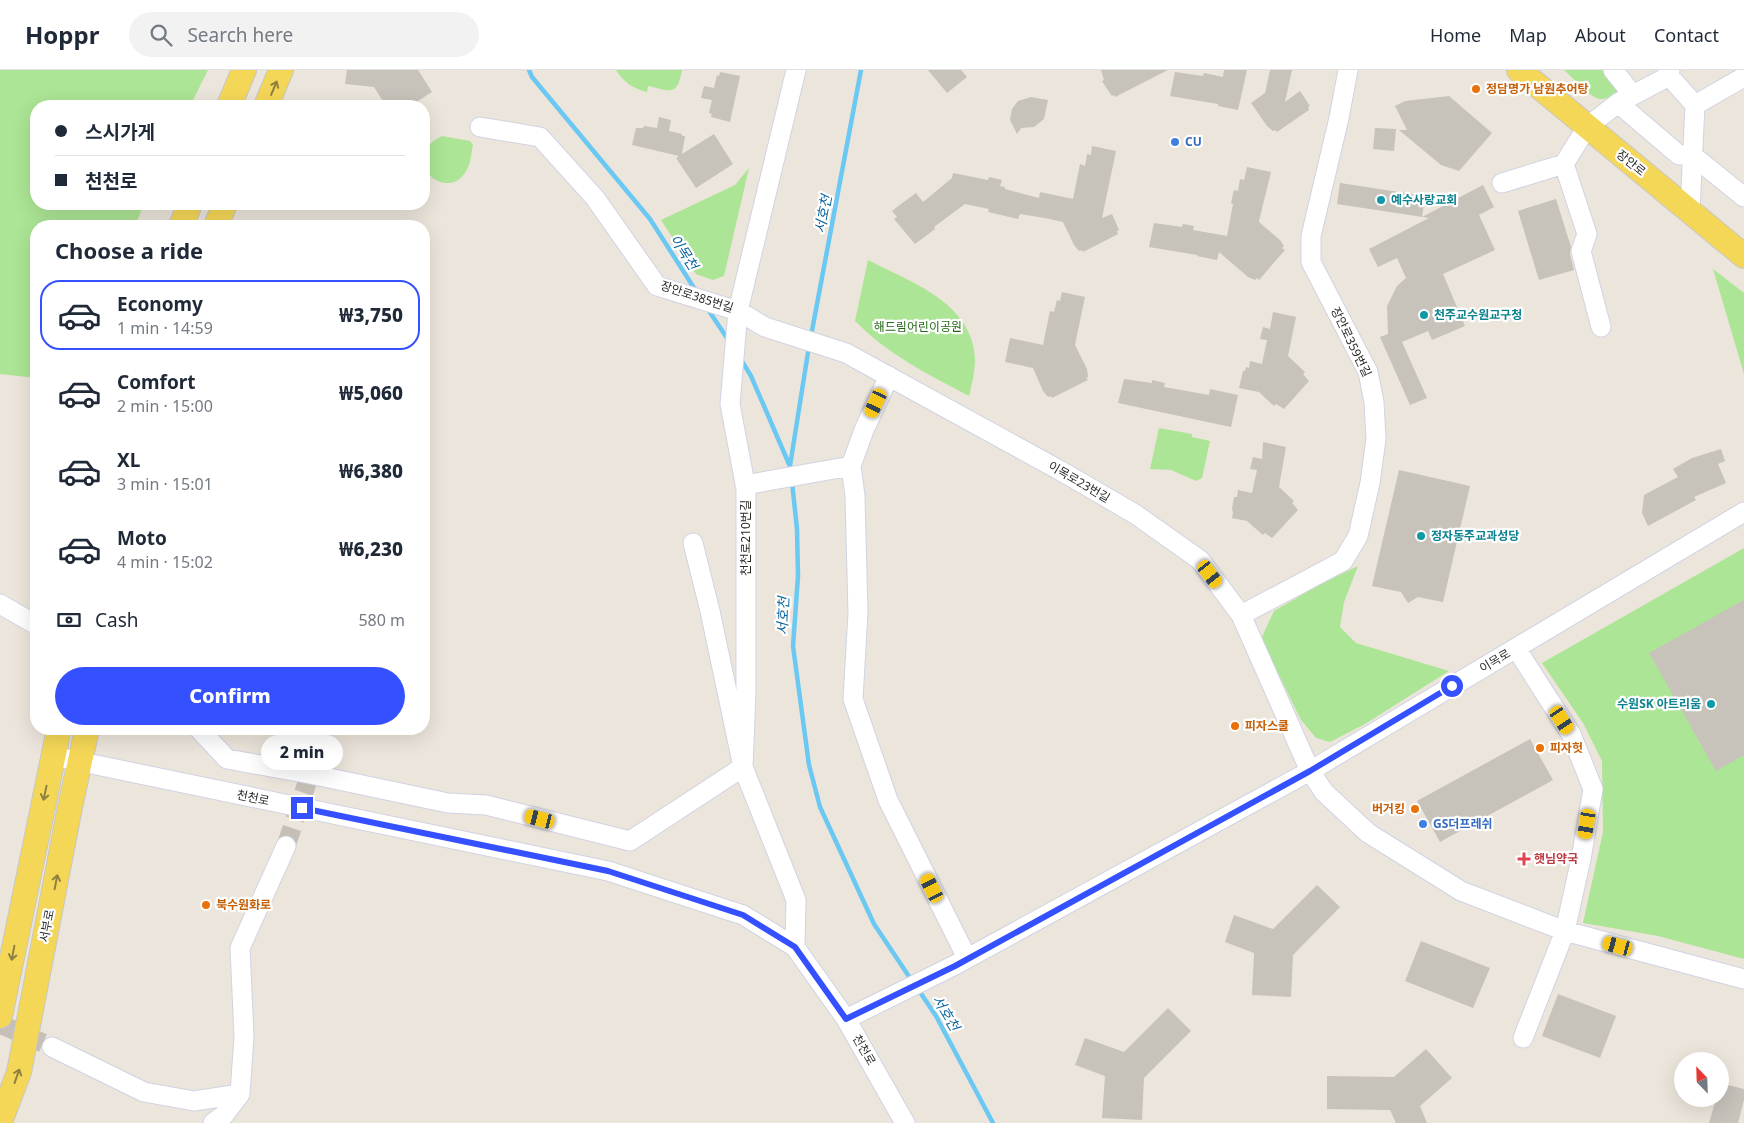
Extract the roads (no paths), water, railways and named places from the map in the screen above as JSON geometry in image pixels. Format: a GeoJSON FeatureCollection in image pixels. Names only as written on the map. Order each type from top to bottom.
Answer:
{"type":"FeatureCollection","features":[{"type":"Feature","properties":{"kind":"main road"},"geometry":{"type":"LineString","coordinates":[[232,100],[244,70]]}},
{"type":"Feature","properties":{"kind":"main road"},"geometry":{"type":"LineString","coordinates":[[268,100],[281,70]]}},
{"type":"Feature","properties":{"kind":"main road","name":"장안로"},"geometry":{"type":"LineString","coordinates":[[1519,70],[1744,256]]}},
{"type":"Feature","properties":{"kind":"main road"},"geometry":{"type":"LineString","coordinates":[[0,1016],[58,735]]}},
{"type":"Feature","properties":{"kind":"main road","name":"서부로"},"geometry":{"type":"LineString","coordinates":[[0,1122],[19,1072],[86,735]]}},
{"type":"Feature","properties":{"kind":"street","name":"장안로385번길"},"geometry":{"type":"LineString","coordinates":[[480,127],[540,138],[595,198],[657,286],[738,311],[796,70]]}},
{"type":"Feature","properties":{"kind":"street","name":"장안로359번길"},"geometry":{"type":"LineString","coordinates":[[1240,615],[1343,561],[1358,536],[1370,483],[1376,439],[1374,402],[1368,372],[1311,262],[1311,236],[1339,118],[1348,70]]}},
{"type":"Feature","properties":{"kind":"street"},"geometry":{"type":"LineString","coordinates":[[1612,70],[1626,99],[1679,155],[1692,155],[1744,197]]}},
{"type":"Feature","properties":{"kind":"street"},"geometry":{"type":"LineString","coordinates":[[1502,183],[1564,164],[1587,127],[1626,99],[1669,73],[1695,105],[1690,211]]}},
{"type":"Feature","properties":{"kind":"street"},"geometry":{"type":"LineString","coordinates":[[1695,105],[1744,77]]}},
{"type":"Feature","properties":{"kind":"street"},"geometry":{"type":"LineString","coordinates":[[1564,164],[1587,234],[1581,251],[1601,328]]}},
{"type":"Feature","properties":{"kind":"street","name":"이목로23번길"},"geometry":{"type":"LineString","coordinates":[[738,311],[765,327],[846,353],[889,376],[1135,514],[1200,560],[1240,615],[1310,771],[1324,792],[1368,833],[1461,891],[1565,931],[1744,979]]}},
{"type":"Feature","properties":{"kind":"street","name":"천천로210번길"},"geometry":{"type":"LineString","coordinates":[[738,311],[730,404],[748,484],[746,692],[742,767]]}},
{"type":"Feature","properties":{"kind":"street"},"geometry":{"type":"LineString","coordinates":[[843,468],[864,430],[889,376]]}},
{"type":"Feature","properties":{"kind":"street"},"geometry":{"type":"LineString","coordinates":[[748,484],[843,468]]}},
{"type":"Feature","properties":{"kind":"street"},"geometry":{"type":"LineString","coordinates":[[843,468],[855,496],[858,613],[853,699],[888,800],[961,962]]}},
{"type":"Feature","properties":{"kind":"street","name":"이목로"},"geometry":{"type":"LineString","coordinates":[[846,1019],[961,962],[1310,771],[1744,512]]}},
{"type":"Feature","properties":{"kind":"street","name":"천천로210번길"},"geometry":{"type":"LineString","coordinates":[[693,543],[710,611],[742,767],[796,900],[795,947]]}},
{"type":"Feature","properties":{"kind":"street"},"geometry":{"type":"LineString","coordinates":[[0,604],[30,621]]}},
{"type":"Feature","properties":{"kind":"street"},"geometry":{"type":"LineString","coordinates":[[1516,648],[1571,734],[1593,789],[1581,859],[1565,931],[1523,1038]]}},
{"type":"Feature","properties":{"kind":"street"},"geometry":{"type":"LineString","coordinates":[[205,735],[227,759],[448,803],[486,805],[630,841],[742,767]]}},
{"type":"Feature","properties":{"kind":"street"},"geometry":{"type":"LineString","coordinates":[[310,774],[315,735]]}},
{"type":"Feature","properties":{"kind":"street","name":"천천로"},"geometry":{"type":"LineString","coordinates":[[53,756],[608,871],[743,915],[795,947],[846,1019],[905,1123]]}},
{"type":"Feature","properties":{"kind":"street"},"geometry":{"type":"LineString","coordinates":[[213,1123],[224,1116],[240,1094],[244,1036],[240,948],[286,846]]}},
{"type":"Feature","properties":{"kind":"street"},"geometry":{"type":"LineString","coordinates":[[52,1047],[144,1092],[194,1101],[240,1094]]}},
{"type":"Feature","properties":{"kind":"waterway","name":"이목천"},"geometry":{"type":"LineString","coordinates":[[529,70],[532,77],[650,219],[696,291]]}},
{"type":"Feature","properties":{"kind":"waterway","name":"서호천"},"geometry":{"type":"LineString","coordinates":[[811,336],[861,70]]}},
{"type":"Feature","properties":{"kind":"waterway","name":"이목천"},"geometry":{"type":"LineString","coordinates":[[707,308],[729,341]]}},
{"type":"Feature","properties":{"kind":"waterway","name":"서호천"},"geometry":{"type":"LineString","coordinates":[[791,472],[790,466],[809,346]]}},
{"type":"Feature","properties":{"kind":"waterway","name":"이목천"},"geometry":{"type":"LineString","coordinates":[[740,358],[751,376],[789,464]]}},
{"type":"Feature","properties":{"kind":"waterway","name":"서호천"},"geometry":{"type":"LineString","coordinates":[[792,482],[797,529],[798,576],[793,646],[809,765],[820,807],[874,924],[912,981]]}},
{"type":"Feature","properties":{"kind":"waterway","name":"서호천"},"geometry":{"type":"LineString","coordinates":[[918,989],[936,1016],[993,1123]]}},
{"type":"Feature","properties":{"kind":"tunnel"},"geometry":{"type":"LineString","coordinates":[[286,846],[310,774]]}},
{"type":"Feature","properties":{"kind":"tunnel"},"geometry":{"type":"LineString","coordinates":[[0,1024],[52,1047]]}},
{"type":"Feature","properties":{"kind":"place","name":"정담명가 남원추어탕"},"geometry":{"type":"Point","coordinates":[1476,89]}},
{"type":"Feature","properties":{"kind":"place","name":"CU"},"geometry":{"type":"Point","coordinates":[1175,142]}},
{"type":"Feature","properties":{"kind":"place","name":"예수사랑교회"},"geometry":{"type":"Point","coordinates":[1381,200]}},
{"type":"Feature","properties":{"kind":"place","name":"천주교수원교구청"},"geometry":{"type":"Point","coordinates":[1424,315]}},
{"type":"Feature","properties":{"kind":"place","name":"정자동주교과성당"},"geometry":{"type":"Point","coordinates":[1421,536]}},
{"type":"Feature","properties":{"kind":"place","name":"수원SK 아트리움"},"geometry":{"type":"Point","coordinates":[1711,704]}},
{"type":"Feature","properties":{"kind":"place","name":"피자스쿨"},"geometry":{"type":"Point","coordinates":[1235,726]}},
{"type":"Feature","properties":{"kind":"place","name":"피자헛"},"geometry":{"type":"Point","coordinates":[1540,748]}},
{"type":"Feature","properties":{"kind":"place","name":"버거킹"},"geometry":{"type":"Point","coordinates":[1415,809]}},
{"type":"Feature","properties":{"kind":"place","name":"GS더프레쉬"},"geometry":{"type":"Point","coordinates":[1423,824]}},
{"type":"Feature","properties":{"kind":"place","name":"햇님약국"},"geometry":{"type":"Point","coordinates":[1524,859]}},
{"type":"Feature","properties":{"kind":"place","name":"북수원화로"},"geometry":{"type":"Point","coordinates":[206,905]}},
{"type":"Feature","properties":{"kind":"park label","name":"해드림어린이공원"},"geometry":{"type":"Point","coordinates":[918,327]}}]}
